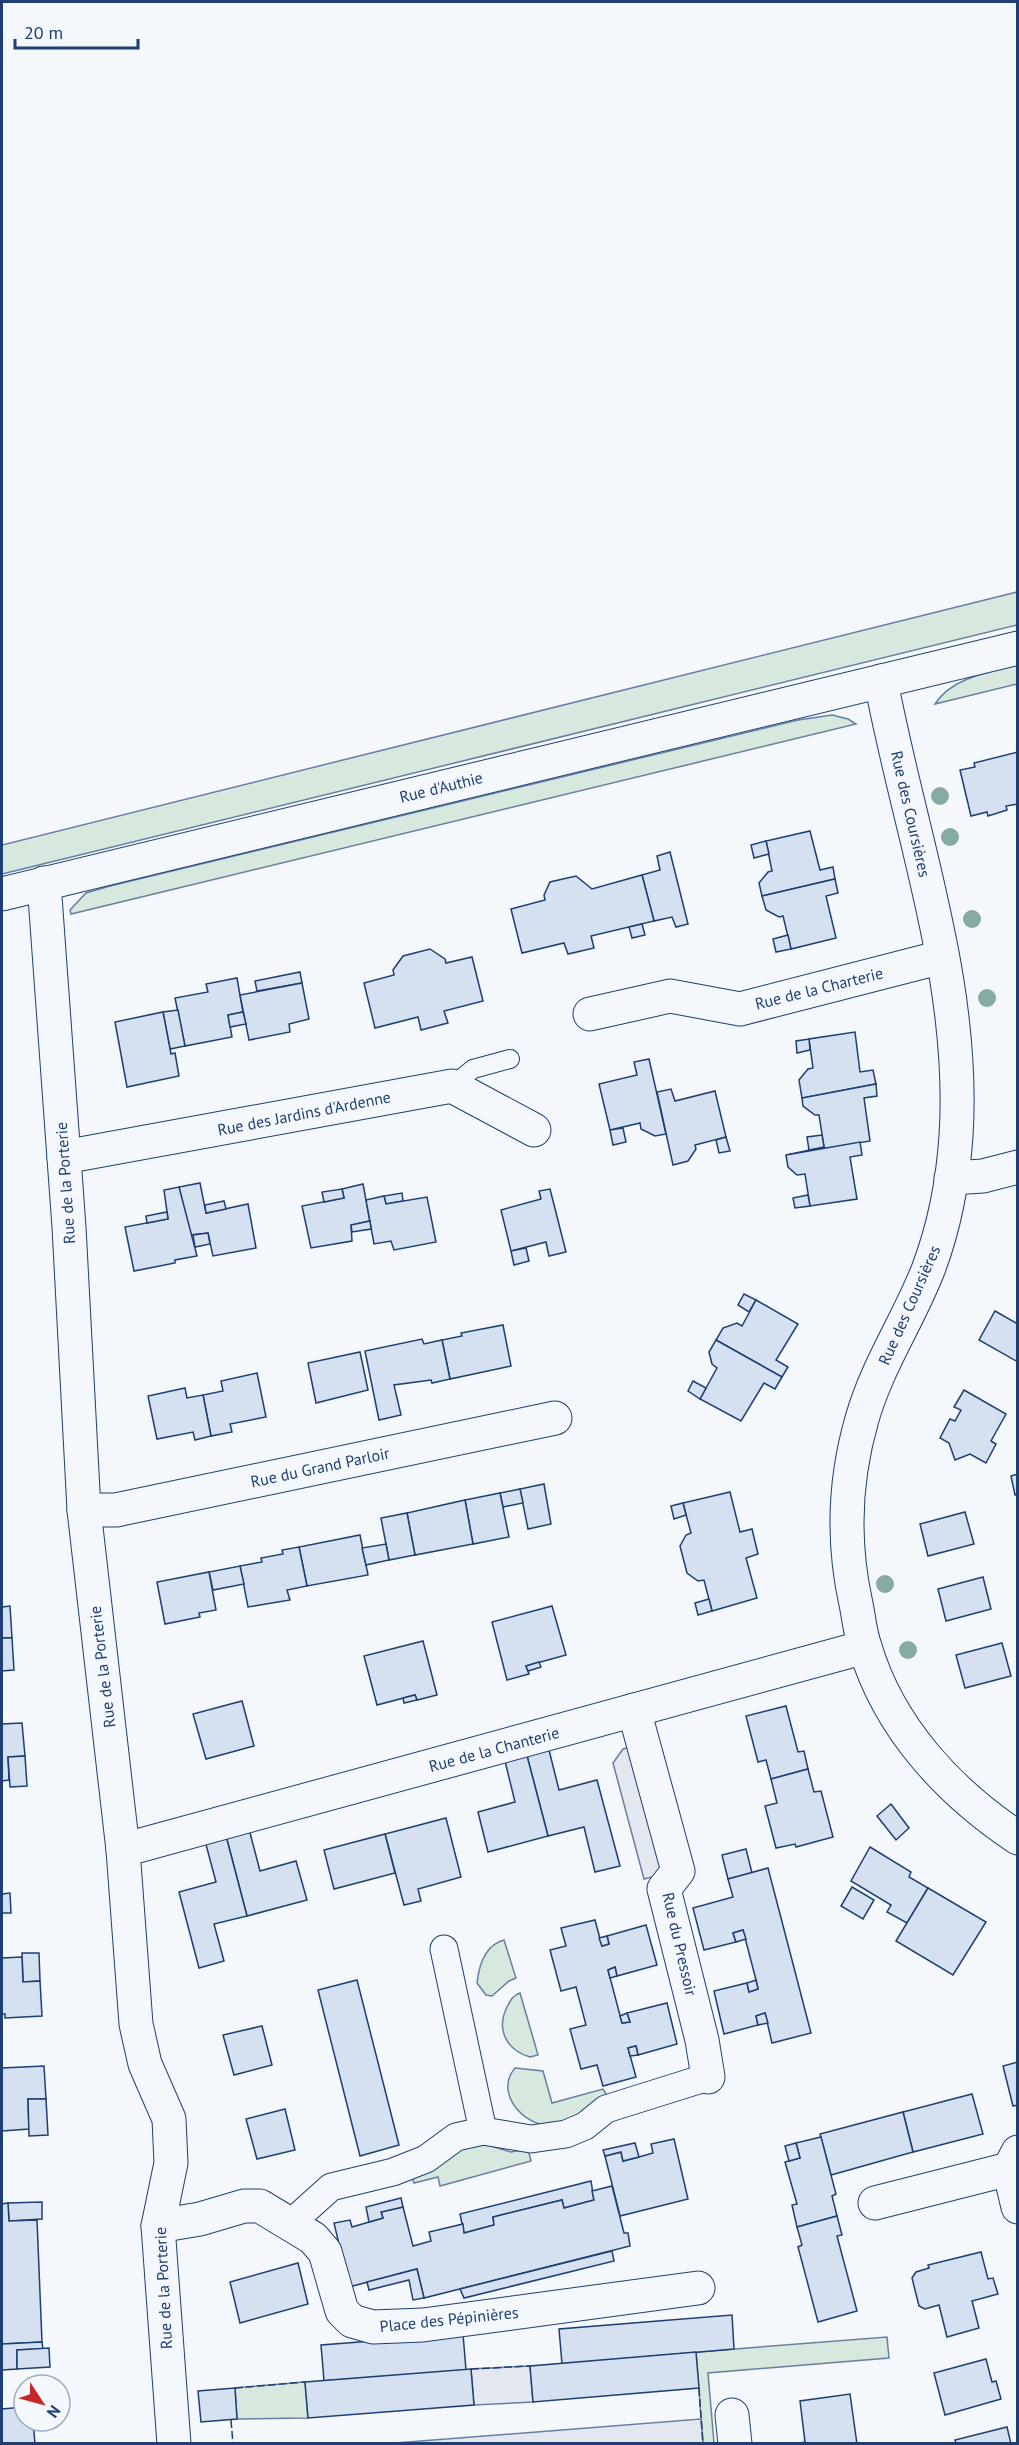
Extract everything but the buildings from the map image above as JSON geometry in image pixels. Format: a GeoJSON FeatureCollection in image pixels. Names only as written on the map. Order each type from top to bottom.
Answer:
{"type":"FeatureCollection","features":[{"type":"Feature","properties":{"kind":"street","name":"Rue d'Authie"},"geometry":{"type":"LineString","coordinates":[[2,894],[1017,648]]}},
{"type":"Feature","properties":{"kind":"street","name":"Rue des Coursières"},"geometry":{"type":"LineString","coordinates":[[881,681],[942,957],[953,1032],[956,1135],[944,1221],[927,1271],[876,1379],[862,1418],[852,1458],[845,1537],[848,1566],[865,1647],[897,1719],[917,1747],[965,1800],[1017,1838]]}},
{"type":"Feature","properties":{"kind":"street","name":"Rue de la Porterie"},"geometry":{"type":"LineString","coordinates":[[44,883],[64,1157],[84,1510],[123,1850],[136,2024],[145,2064],[169,2119],[171,2163],[158,2226],[174,2444]]}},
{"type":"Feature","properties":{"kind":"street","name":"Rue de la Charterie"},"geometry":{"type":"LineString","coordinates":[[590,1014],[670,996],[740,1009],[942,957]]}},
{"type":"Feature","properties":{"kind":"street","name":"Rue des Jardins d'Ardenne"},"geometry":{"type":"LineString","coordinates":[[64,1157],[452,1086]]}},
{"type":"Feature","properties":{"kind":"street"},"geometry":{"type":"LineString","coordinates":[[452,1086],[534,1130]]}},
{"type":"Feature","properties":{"kind":"street"},"geometry":{"type":"LineString","coordinates":[[951,1178],[983,1176],[1017,1167]]}},
{"type":"Feature","properties":{"kind":"street","name":"Rue du Grand Parloir"},"geometry":{"type":"LineString","coordinates":[[84,1510],[116,1510],[555,1418]]}},
{"type":"Feature","properties":{"kind":"street","name":"Rue de la Chanterie"},"geometry":{"type":"LineString","coordinates":[[123,1850],[865,1647]]}},
{"type":"Feature","properties":{"kind":"street","name":"Rue du Pressoir"},"geometry":{"type":"LineString","coordinates":[[634,1710],[678,1871],[664,1889],[702,2040],[708,2078]]}},
{"type":"Feature","properties":{"kind":"street"},"geometry":{"type":"LineString","coordinates":[[444,1949],[483,2131]]}},
{"type":"Feature","properties":{"kind":"street"},"geometry":{"type":"LineString","coordinates":[[291,2223],[330,2187],[393,2172],[426,2159],[456,2137],[483,2131],[531,2139],[566,2134],[585,2126],[606,2109],[708,2078]]}},
{"type":"Feature","properties":{"kind":"street"},"geometry":{"type":"LineString","coordinates":[[875,2203],[1013,2160],[1017,2206]]}},
{"type":"Feature","properties":{"kind":"street","name":"Place des Pépinières"},"geometry":{"type":"LineString","coordinates":[[158,2226],[244,2206],[260,2206],[313,2238],[326,2252],[342,2311],[352,2321],[373,2327],[423,2325],[698,2288]]}},
{"type":"Feature","properties":{"kind":"lane"},"geometry":{"type":"LineString","coordinates":[[452,1086],[473,1069],[510,1059]]}},
{"type":"Feature","properties":{"kind":"shaded area"},"geometry":{"type":"Polygon","coordinates":[[[1017,592],[1017,625],[2,874],[2,845],[1017,592]]]}},
{"type":"Feature","properties":{"kind":"shaded area"},"geometry":{"type":"Polygon","coordinates":[[[1017,665],[1017,684],[935,704],[942,695],[961,682],[1017,665]]]}},
{"type":"Feature","properties":{"kind":"shaded area"},"geometry":{"type":"Polygon","coordinates":[[[832,715],[848,719],[856,724],[71,914],[70,910],[86,893],[110,886],[798,720],[832,715]]]}},
{"type":"Feature","properties":{"kind":"shaded area"},"geometry":{"type":"Polygon","coordinates":[[[631,1747],[664,1874],[644,1879],[613,1763],[623,1749],[631,1747]]]}},
{"type":"Feature","properties":{"kind":"shaded area"},"geometry":{"type":"Polygon","coordinates":[[[504,1940],[516,1978],[492,1996],[486,1995],[477,1983],[479,1969],[492,1946],[504,1940]]]}},
{"type":"Feature","properties":{"kind":"shaded area"},"geometry":{"type":"Polygon","coordinates":[[[520,1993],[538,2055],[530,2057],[509,2044],[503,2031],[507,2007],[511,2000],[520,1993]]]}},
{"type":"Feature","properties":{"kind":"shaded area"},"geometry":{"type":"Polygon","coordinates":[[[515,2068],[543,2071],[552,2103],[603,2089],[606,2094],[584,2112],[565,2123],[548,2126],[536,2123],[517,2109],[511,2100],[508,2089],[509,2078],[515,2068]]]}},
{"type":"Feature","properties":{"kind":"shaded area"},"geometry":{"type":"Polygon","coordinates":[[[481,2143],[511,2152],[528,2149],[531,2161],[440,2186],[438,2177],[414,2183],[412,2177],[433,2170],[455,2146],[481,2143]]]}},
{"type":"Feature","properties":{"kind":"shaded area"},"geometry":{"type":"Polygon","coordinates":[[[887,2337],[889,2358],[708,2373],[714,2443],[703,2444],[696,2352],[887,2337]]]}},
{"type":"Feature","properties":{"kind":"shaded area"},"geometry":{"type":"Polygon","coordinates":[[[530,2366],[533,2402],[474,2405],[471,2369],[530,2366]]]}},
{"type":"Feature","properties":{"kind":"shaded area"},"geometry":{"type":"Polygon","coordinates":[[[305,2382],[308,2418],[237,2419],[235,2388],[305,2382]]]}},
{"type":"Feature","properties":{"kind":"shaded area"},"geometry":{"type":"Polygon","coordinates":[[[701,2419],[703,2443],[395,2443],[701,2419]]]}},
{"type":"Feature","properties":{"kind":"fence"},"geometry":{"type":"LineString","coordinates":[[471,2369],[530,2366]]}},
{"type":"Feature","properties":{"kind":"fence"},"geometry":{"type":"LineString","coordinates":[[235,2388],[305,2382]]}},
{"type":"Feature","properties":{"kind":"fence"},"geometry":{"type":"LineString","coordinates":[[699,2388],[703,2444]]}},
{"type":"Feature","properties":{"kind":"fence"},"geometry":{"type":"LineString","coordinates":[[231,2420],[233,2444]]}}]}
